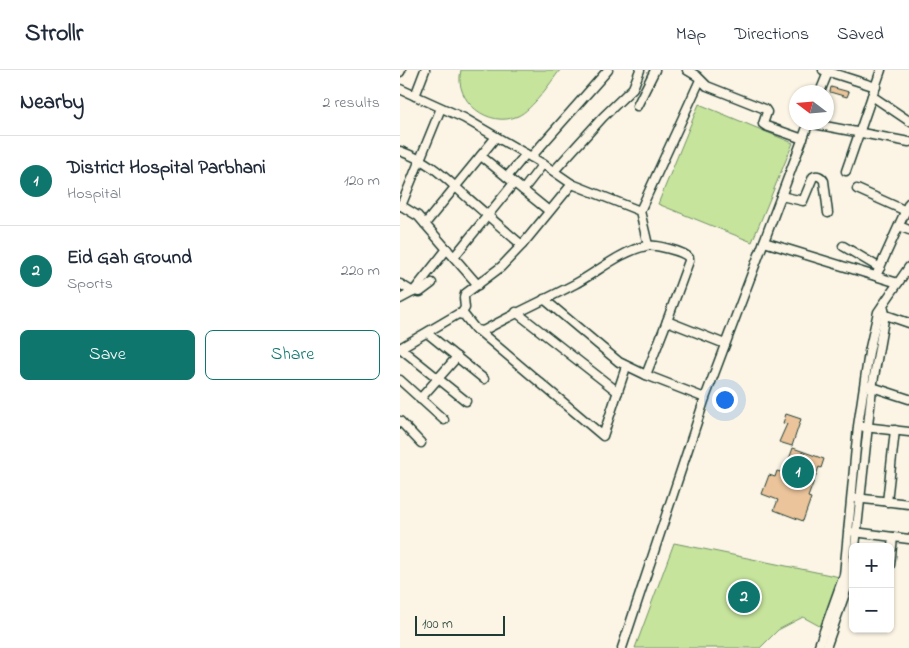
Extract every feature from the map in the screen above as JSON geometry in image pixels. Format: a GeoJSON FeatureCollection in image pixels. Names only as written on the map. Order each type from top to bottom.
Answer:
{"type":"FeatureCollection","features":[{"type":"Feature","properties":{"kind":"street"},"geometry":{"type":"LineString","coordinates":[[415,70],[425,72],[415,96]]}},
{"type":"Feature","properties":{"kind":"street"},"geometry":{"type":"LineString","coordinates":[[507,177],[608,70]]}},
{"type":"Feature","properties":{"kind":"street"},"geometry":{"type":"LineString","coordinates":[[554,172],[603,117],[633,88],[640,70]]}},
{"type":"Feature","properties":{"kind":"street"},"geometry":{"type":"LineString","coordinates":[[636,106],[655,70]]}},
{"type":"Feature","properties":{"kind":"street"},"geometry":{"type":"LineString","coordinates":[[687,70],[697,76],[707,86],[765,109],[767,112],[763,124],[766,126],[803,139]]}},
{"type":"Feature","properties":{"kind":"street"},"geometry":{"type":"LineString","coordinates":[[846,171],[882,70]]}},
{"type":"Feature","properties":{"kind":"street"},"geometry":{"type":"LineString","coordinates":[[822,85],[827,71],[876,86]]}},
{"type":"Feature","properties":{"kind":"street"},"geometry":{"type":"LineString","coordinates":[[648,245],[640,211],[700,80]]}},
{"type":"Feature","properties":{"kind":"street"},"geometry":{"type":"LineString","coordinates":[[400,90],[464,118],[543,164],[572,184],[640,211]]}},
{"type":"Feature","properties":{"kind":"street"},"geometry":{"type":"LineString","coordinates":[[872,96],[909,120]]}},
{"type":"Feature","properties":{"kind":"street"},"geometry":{"type":"LineString","coordinates":[[441,108],[400,206],[411,211],[425,224],[478,285]]}},
{"type":"Feature","properties":{"kind":"street"},"geometry":{"type":"LineString","coordinates":[[834,128],[909,142]]}},
{"type":"Feature","properties":{"kind":"street"},"geometry":{"type":"LineString","coordinates":[[622,648],[705,398],[806,130]]}},
{"type":"Feature","properties":{"kind":"street"},"geometry":{"type":"LineString","coordinates":[[425,224],[496,137]]}},
{"type":"Feature","properties":{"kind":"street"},"geometry":{"type":"LineString","coordinates":[[400,151],[420,159],[442,174],[522,244]]}},
{"type":"Feature","properties":{"kind":"street"},"geometry":{"type":"LineString","coordinates":[[482,156],[549,211]]}},
{"type":"Feature","properties":{"kind":"street"},"geometry":{"type":"LineString","coordinates":[[523,190],[543,164]]}},
{"type":"Feature","properties":{"kind":"street"},"geometry":{"type":"LineString","coordinates":[[781,196],[803,201],[813,177],[822,178],[828,213]]}},
{"type":"Feature","properties":{"kind":"street"},"geometry":{"type":"LineString","coordinates":[[454,257],[514,183]]}},
{"type":"Feature","properties":{"kind":"street"},"geometry":{"type":"LineString","coordinates":[[466,401],[400,348],[461,314],[465,308],[464,296],[501,267],[572,184]]}},
{"type":"Feature","properties":{"kind":"street"},"geometry":{"type":"LineString","coordinates":[[857,189],[908,207],[876,276]]}},
{"type":"Feature","properties":{"kind":"street"},"geometry":{"type":"LineString","coordinates":[[899,226],[909,230]]}},
{"type":"Feature","properties":{"kind":"street"},"geometry":{"type":"LineString","coordinates":[[764,242],[898,283]]}},
{"type":"Feature","properties":{"kind":"street"},"geometry":{"type":"LineString","coordinates":[[479,331],[483,331],[516,312],[575,284],[637,248],[648,245],[681,252],[689,258],[689,261],[646,375]]}},
{"type":"Feature","properties":{"kind":"street"},"geometry":{"type":"LineString","coordinates":[[843,246],[880,268]]}},
{"type":"Feature","properties":{"kind":"street"},"geometry":{"type":"LineString","coordinates":[[400,299],[413,292],[447,249]]}},
{"type":"Feature","properties":{"kind":"street"},"geometry":{"type":"LineString","coordinates":[[856,543],[868,427],[869,352],[883,305],[909,267]]}},
{"type":"Feature","properties":{"kind":"street"},"geometry":{"type":"LineString","coordinates":[[400,284],[413,292],[420,292],[432,283]]}},
{"type":"Feature","properties":{"kind":"street"},"geometry":{"type":"LineString","coordinates":[[544,299],[626,367],[705,398]]}},
{"type":"Feature","properties":{"kind":"street"},"geometry":{"type":"LineString","coordinates":[[516,312],[618,392]]}},
{"type":"Feature","properties":{"kind":"street"},"geometry":{"type":"LineString","coordinates":[[881,313],[909,323]]}},
{"type":"Feature","properties":{"kind":"street"},"geometry":{"type":"LineString","coordinates":[[818,648],[842,584],[858,426],[878,354],[881,313]]}},
{"type":"Feature","properties":{"kind":"street"},"geometry":{"type":"LineString","coordinates":[[461,314],[603,436],[626,367]]}},
{"type":"Feature","properties":{"kind":"street"},"geometry":{"type":"LineString","coordinates":[[667,320],[725,344]]}},
{"type":"Feature","properties":{"kind":"street"},"geometry":{"type":"LineString","coordinates":[[427,333],[484,380]]}},
{"type":"Feature","properties":{"kind":"street"},"geometry":{"type":"LineString","coordinates":[[869,352],[878,354]]}},
{"type":"Feature","properties":{"kind":"street"},"geometry":{"type":"LineString","coordinates":[[420,399],[457,358]]}},
{"type":"Feature","properties":{"kind":"street"},"geometry":{"type":"LineString","coordinates":[[400,380],[444,420]]}},
{"type":"Feature","properties":{"kind":"street"},"geometry":{"type":"LineString","coordinates":[[868,386],[909,399]]}},
{"type":"Feature","properties":{"kind":"street"},"geometry":{"type":"LineString","coordinates":[[400,421],[421,443]]}},
{"type":"Feature","properties":{"kind":"street"},"geometry":{"type":"LineString","coordinates":[[858,426],[909,432]]}},
{"type":"Feature","properties":{"kind":"street"},"geometry":{"type":"LineString","coordinates":[[887,502],[895,430]]}},
{"type":"Feature","properties":{"kind":"street"},"geometry":{"type":"LineString","coordinates":[[850,498],[909,504]]}},
{"type":"Feature","properties":{"kind":"street"},"geometry":{"type":"LineString","coordinates":[[847,531],[909,539]]}},
{"type":"Feature","properties":{"kind":"street"},"geometry":{"type":"LineString","coordinates":[[893,543],[894,537]]}},
{"type":"Feature","properties":{"kind":"street"},"geometry":{"type":"LineString","coordinates":[[826,648],[849,583]]}},
{"type":"Feature","properties":{"kind":"green space"},"geometry":{"type":"Polygon","coordinates":[[[461,70],[560,70],[524,113],[507,119],[496,119],[476,110],[468,102],[462,92],[461,70]]]}},
{"type":"Feature","properties":{"kind":"green space"},"geometry":{"type":"Polygon","coordinates":[[[699,104],[793,143],[752,242],[658,204],[699,104]]]}},
{"type":"Feature","properties":{"kind":"green space"},"geometry":{"type":"Polygon","coordinates":[[[674,543],[840,577],[825,629],[803,617],[778,630],[760,648],[635,648],[674,543]]]}},
{"type":"Feature","properties":{"kind":"building"},"geometry":{"type":"Polygon","coordinates":[[[834,88],[849,92],[847,97],[834,93],[834,88]]]}},
{"type":"Feature","properties":{"kind":"building"},"geometry":{"type":"Polygon","coordinates":[[[786,414],[801,419],[792,446],[779,442],[787,424],[783,423],[786,414]]]}},
{"type":"Feature","properties":{"kind":"building"},"geometry":{"type":"Polygon","coordinates":[[[793,448],[824,459],[821,468],[819,467],[808,497],[811,498],[803,521],[774,510],[778,500],[762,494],[769,475],[775,477],[777,471],[784,473],[793,448]]]}},
{"type":"Feature","properties":{"kind":"place","name":"District Hospital Parbhani"},"geometry":{"type":"Point","coordinates":[798,472]}},
{"type":"Feature","properties":{"kind":"place","name":"Eid Gah Ground"},"geometry":{"type":"Point","coordinates":[744,597]}}]}
